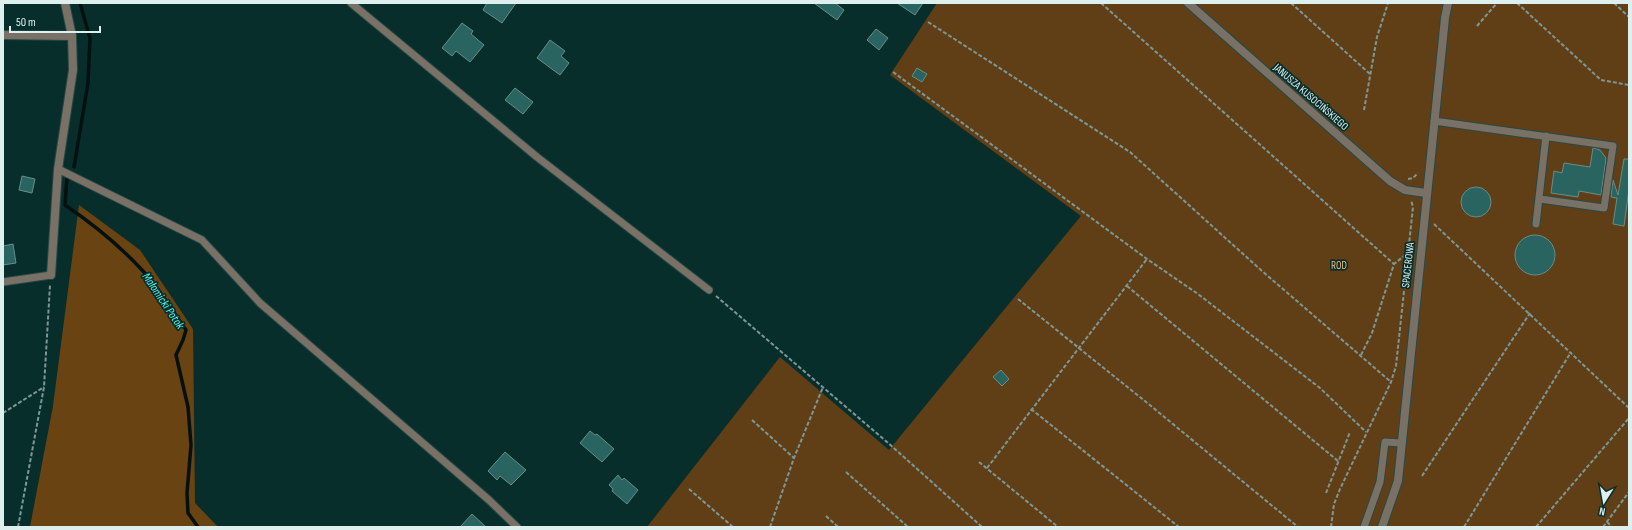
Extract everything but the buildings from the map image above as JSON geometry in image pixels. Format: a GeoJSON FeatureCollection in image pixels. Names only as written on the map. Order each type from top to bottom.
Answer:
{"type":"FeatureCollection","features":[{"type":"Feature","properties":{"kind":"street"},"geometry":{"type":"LineString","coordinates":[[50,275],[58,169],[73,70],[72,36],[65,3]]}},
{"type":"Feature","properties":{"kind":"street","name":"JANUSZA KUSOCIŃSKIEGO"},"geometry":{"type":"LineString","coordinates":[[1188,3],[1390,181],[1401,189],[1426,193]]}},
{"type":"Feature","properties":{"kind":"street","name":"SPACEROWA"},"geometry":{"type":"LineString","coordinates":[[1382,527],[1398,481],[1426,193],[1445,18],[1448,3]]}},
{"type":"Feature","properties":{"kind":"street"},"geometry":{"type":"LineString","coordinates":[[3,35],[72,36]]}},
{"type":"Feature","properties":{"kind":"lane"},"geometry":{"type":"LineString","coordinates":[[351,3],[537,157],[709,290]]}},
{"type":"Feature","properties":{"kind":"lane"},"geometry":{"type":"LineString","coordinates":[[1434,121],[1613,146],[1604,208],[1540,199]]}},
{"type":"Feature","properties":{"kind":"lane"},"geometry":{"type":"LineString","coordinates":[[1536,224],[1546,136]]}},
{"type":"Feature","properties":{"kind":"lane"},"geometry":{"type":"LineString","coordinates":[[58,169],[202,240],[260,303],[489,500],[517,527]]}},
{"type":"Feature","properties":{"kind":"lane"},"geometry":{"type":"LineString","coordinates":[[3,282],[50,275]]}},
{"type":"Feature","properties":{"kind":"lane"},"geometry":{"type":"LineString","coordinates":[[1364,527],[1380,482],[1385,442],[1402,443]]}},
{"type":"Feature","properties":{"kind":"path"},"geometry":{"type":"LineString","coordinates":[[1101,3],[1394,264]]}},
{"type":"Feature","properties":{"kind":"path"},"geometry":{"type":"LineString","coordinates":[[1291,3],[1370,74]]}},
{"type":"Feature","properties":{"kind":"path"},"geometry":{"type":"LineString","coordinates":[[1364,110],[1377,37],[1388,3]]}},
{"type":"Feature","properties":{"kind":"path"},"geometry":{"type":"LineString","coordinates":[[1477,26],[1497,3]]}},
{"type":"Feature","properties":{"kind":"path"},"geometry":{"type":"LineString","coordinates":[[1517,3],[1600,80],[1629,85]]}},
{"type":"Feature","properties":{"kind":"path"},"geometry":{"type":"LineString","coordinates":[[1614,3],[1629,17]]}},
{"type":"Feature","properties":{"kind":"path"},"geometry":{"type":"LineString","coordinates":[[928,22],[1130,152],[1262,271],[1392,382]]}},
{"type":"Feature","properties":{"kind":"path"},"geometry":{"type":"LineString","coordinates":[[893,72],[1147,259],[1198,294],[1320,388],[1366,432]]}},
{"type":"Feature","properties":{"kind":"path"},"geometry":{"type":"LineString","coordinates":[[1331,527],[1336,499],[1366,432],[1392,382],[1398,356],[1409,252],[1413,207],[1411,202],[1413,178]]}},
{"type":"Feature","properties":{"kind":"path"},"geometry":{"type":"LineString","coordinates":[[1424,219],[1431,221],[1629,408]]}},
{"type":"Feature","properties":{"kind":"path"},"geometry":{"type":"LineString","coordinates":[[1361,355],[1372,333],[1394,264],[1409,252]]}},
{"type":"Feature","properties":{"kind":"path"},"geometry":{"type":"LineString","coordinates":[[1409,252],[1420,255]]}},
{"type":"Feature","properties":{"kind":"path"},"geometry":{"type":"LineString","coordinates":[[987,468],[1147,259]]}},
{"type":"Feature","properties":{"kind":"path"},"geometry":{"type":"LineString","coordinates":[[18,527],[44,387],[50,275]]}},
{"type":"Feature","properties":{"kind":"path"},"geometry":{"type":"LineString","coordinates":[[1127,286],[1338,461]]}},
{"type":"Feature","properties":{"kind":"path"},"geometry":{"type":"LineString","coordinates":[[709,290],[823,387],[982,527]]}},
{"type":"Feature","properties":{"kind":"path"},"geometry":{"type":"LineString","coordinates":[[1018,299],[1298,527]]}},
{"type":"Feature","properties":{"kind":"path"},"geometry":{"type":"LineString","coordinates":[[1422,476],[1530,313]]}},
{"type":"Feature","properties":{"kind":"path"},"geometry":{"type":"LineString","coordinates":[[1464,527],[1571,352]]}},
{"type":"Feature","properties":{"kind":"path"},"geometry":{"type":"LineString","coordinates":[[3,413],[44,387]]}},
{"type":"Feature","properties":{"kind":"path"},"geometry":{"type":"LineString","coordinates":[[770,527],[794,458],[823,387]]}},
{"type":"Feature","properties":{"kind":"path"},"geometry":{"type":"LineString","coordinates":[[1031,409],[1179,527]]}},
{"type":"Feature","properties":{"kind":"path"},"geometry":{"type":"LineString","coordinates":[[1536,527],[1629,418]]}},
{"type":"Feature","properties":{"kind":"path"},"geometry":{"type":"LineString","coordinates":[[752,420],[794,458]]}},
{"type":"Feature","properties":{"kind":"path"},"geometry":{"type":"LineString","coordinates":[[1326,494],[1350,432]]}},
{"type":"Feature","properties":{"kind":"path"},"geometry":{"type":"LineString","coordinates":[[979,462],[1058,527]]}},
{"type":"Feature","properties":{"kind":"path"},"geometry":{"type":"LineString","coordinates":[[846,472],[908,527]]}},
{"type":"Feature","properties":{"kind":"path"},"geometry":{"type":"LineString","coordinates":[[689,489],[734,527]]}},
{"type":"Feature","properties":{"kind":"path"},"geometry":{"type":"LineString","coordinates":[[1603,527],[1629,492]]}},
{"type":"Feature","properties":{"kind":"path"},"geometry":{"type":"LineString","coordinates":[[826,516],[838,527]]}},
{"type":"Feature","properties":{"kind":"path"},"geometry":{"type":"LineString","coordinates":[[1607,522],[1612,527]]}},
{"type":"Feature","properties":{"kind":"green space","name":"ROD"},"geometry":{"type":"Polygon","coordinates":[[[937,3],[1629,3],[1629,527],[647,527],[780,357],[889,450],[1081,216],[890,75],[937,3]]]}},
{"type":"Feature","properties":{"kind":"shaded area"},"geometry":{"type":"Polygon","coordinates":[[[79,205],[140,250],[193,329],[195,503],[218,527],[30,527],[53,406],[79,205]]]}},
{"type":"Feature","properties":{"kind":"waterway","name":"Małomicki Potok"},"geometry":{"type":"LineString","coordinates":[[74,167],[88,83],[90,38],[80,3]]}},
{"type":"Feature","properties":{"kind":"waterway","name":"Małomicki Potok"},"geometry":{"type":"LineString","coordinates":[[67,178],[65,205],[105,235],[133,261],[154,284],[186,330],[176,355],[188,407],[191,445],[187,493],[188,513],[198,527]]}}]}
